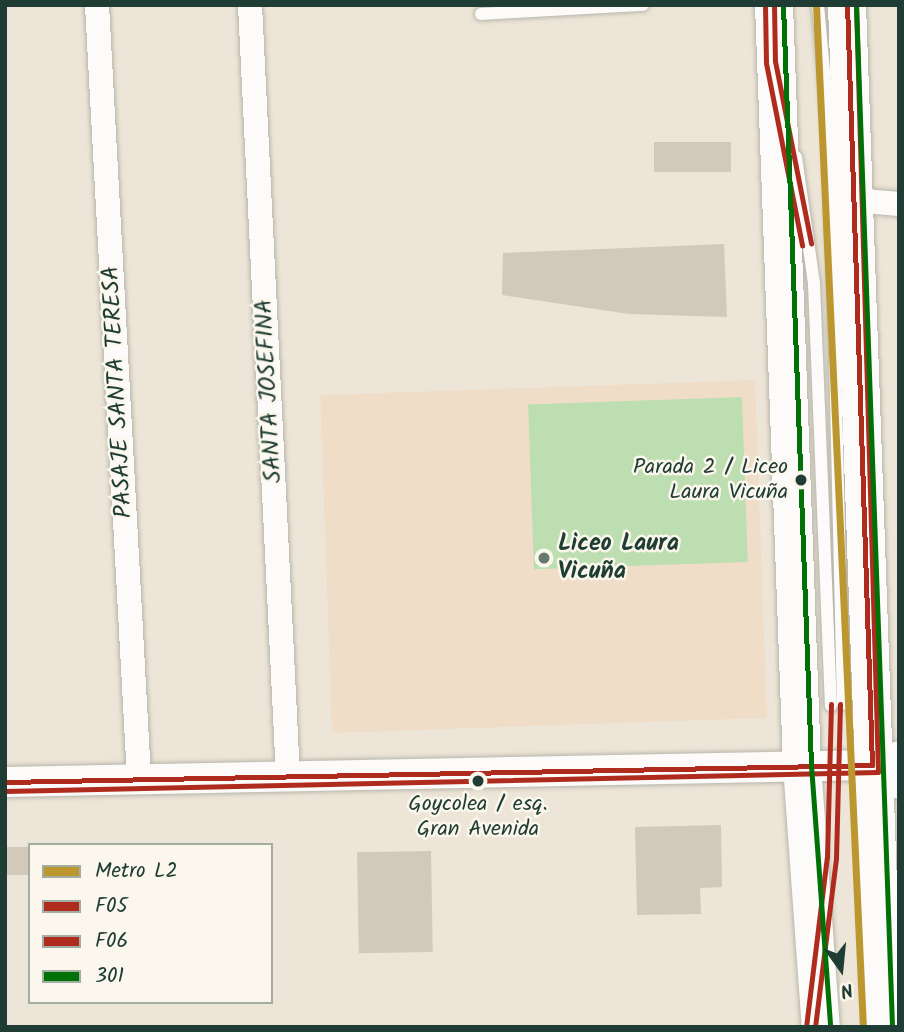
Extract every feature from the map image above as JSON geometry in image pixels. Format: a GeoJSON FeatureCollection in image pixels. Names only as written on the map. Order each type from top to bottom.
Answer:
{"type":"FeatureCollection","features":[{"type":"Feature","properties":{"kind":"main road"},"geometry":{"type":"LineString","coordinates":[[774,5],[802,765],[821,1027]]}},
{"type":"Feature","properties":{"kind":"main road"},"geometry":{"type":"LineString","coordinates":[[847,5],[853,200],[890,768],[883,1027]]}},
{"type":"Feature","properties":{"kind":"street","name":"PASAJE SANTA TERESA"},"geometry":{"type":"LineString","coordinates":[[97,5],[139,779]]}},
{"type":"Feature","properties":{"kind":"street","name":"SANTA JOSEFINA"},"geometry":{"type":"LineString","coordinates":[[250,5],[288,776]]}},
{"type":"Feature","properties":{"kind":"street"},"geometry":{"type":"LineString","coordinates":[[853,200],[899,204]]}},
{"type":"Feature","properties":{"kind":"street"},"geometry":{"type":"LineString","coordinates":[[5,782],[802,765],[890,768]]}},
{"type":"Feature","properties":{"kind":"lane"},"geometry":{"type":"LineString","coordinates":[[481,14],[643,5]]}},
{"type":"Feature","properties":{"kind":"lane"},"geometry":{"type":"LineString","coordinates":[[775,61],[811,248],[837,705],[830,136],[818,5]]}},
{"type":"Feature","properties":{"kind":"shaded area","name":"Liceo Laura Vicuña"},"geometry":{"type":"Polygon","coordinates":[[[755,380],[767,718],[332,733],[320,395],[755,380]]]}},
{"type":"Feature","properties":{"kind":"green space"},"geometry":{"type":"Polygon","coordinates":[[[742,397],[748,562],[534,569],[528,404],[742,397]]]}},
{"type":"Feature","properties":{"kind":"building"},"geometry":{"type":"Polygon","coordinates":[[[654,142],[731,142],[731,172],[654,172],[654,142]]]}},
{"type":"Feature","properties":{"kind":"building"},"geometry":{"type":"Polygon","coordinates":[[[724,244],[727,317],[629,314],[502,295],[503,253],[724,244]]]}},
{"type":"Feature","properties":{"kind":"building"},"geometry":{"type":"Polygon","coordinates":[[[721,825],[722,887],[700,888],[701,914],[637,915],[635,827],[721,825]]]}},
{"type":"Feature","properties":{"kind":"building"},"geometry":{"type":"Polygon","coordinates":[[[5,847],[28,847],[28,875],[5,875],[5,847]]]}},
{"type":"Feature","properties":{"kind":"building"},"geometry":{"type":"Polygon","coordinates":[[[431,851],[433,952],[359,953],[357,852],[431,851]]]}},
{"type":"Feature","properties":{"kind":"metro line","name":"L2"},"geometry":{"type":"LineString","coordinates":[[816,5],[863,1027]]}},
{"type":"Feature","properties":{"kind":"transit line","name":"F06"},"geometry":{"type":"LineString","coordinates":[[765,5],[766,63],[802,245]]}},
{"type":"Feature","properties":{"kind":"transit line","name":"F05"},"geometry":{"type":"LineString","coordinates":[[774,5],[775,61],[811,243]]}},
{"type":"Feature","properties":{"kind":"transit line","name":"301"},"geometry":{"type":"LineString","coordinates":[[783,5],[811,765],[830,1026]]}},
{"type":"Feature","properties":{"kind":"transit line","name":"F05"},"geometry":{"type":"LineString","coordinates":[[5,782],[872,765],[847,5]]}},
{"type":"Feature","properties":{"kind":"transit line","name":"F06"},"geometry":{"type":"LineString","coordinates":[[5,791],[878,772],[856,5]]}},
{"type":"Feature","properties":{"kind":"transit line","name":"301"},"geometry":{"type":"LineString","coordinates":[[856,5],[892,1027]]}},
{"type":"Feature","properties":{"kind":"transit line","name":"F05"},"geometry":{"type":"LineString","coordinates":[[806,1027],[827,857],[831,704]]}},
{"type":"Feature","properties":{"kind":"transit line","name":"F06"},"geometry":{"type":"LineString","coordinates":[[815,1027],[836,858],[840,704]]}},
{"type":"Feature","properties":{"kind":"place","name":"Parada 2 / Liceo Laura Vicuña"},"geometry":{"type":"Point","coordinates":[801,480]}},
{"type":"Feature","properties":{"kind":"place","name":"Liceo Laura Vicuña"},"geometry":{"type":"Point","coordinates":[544,558]}},
{"type":"Feature","properties":{"kind":"place","name":"Goycolea / esq. Gran Avenida"},"geometry":{"type":"Point","coordinates":[478,781]}}]}
